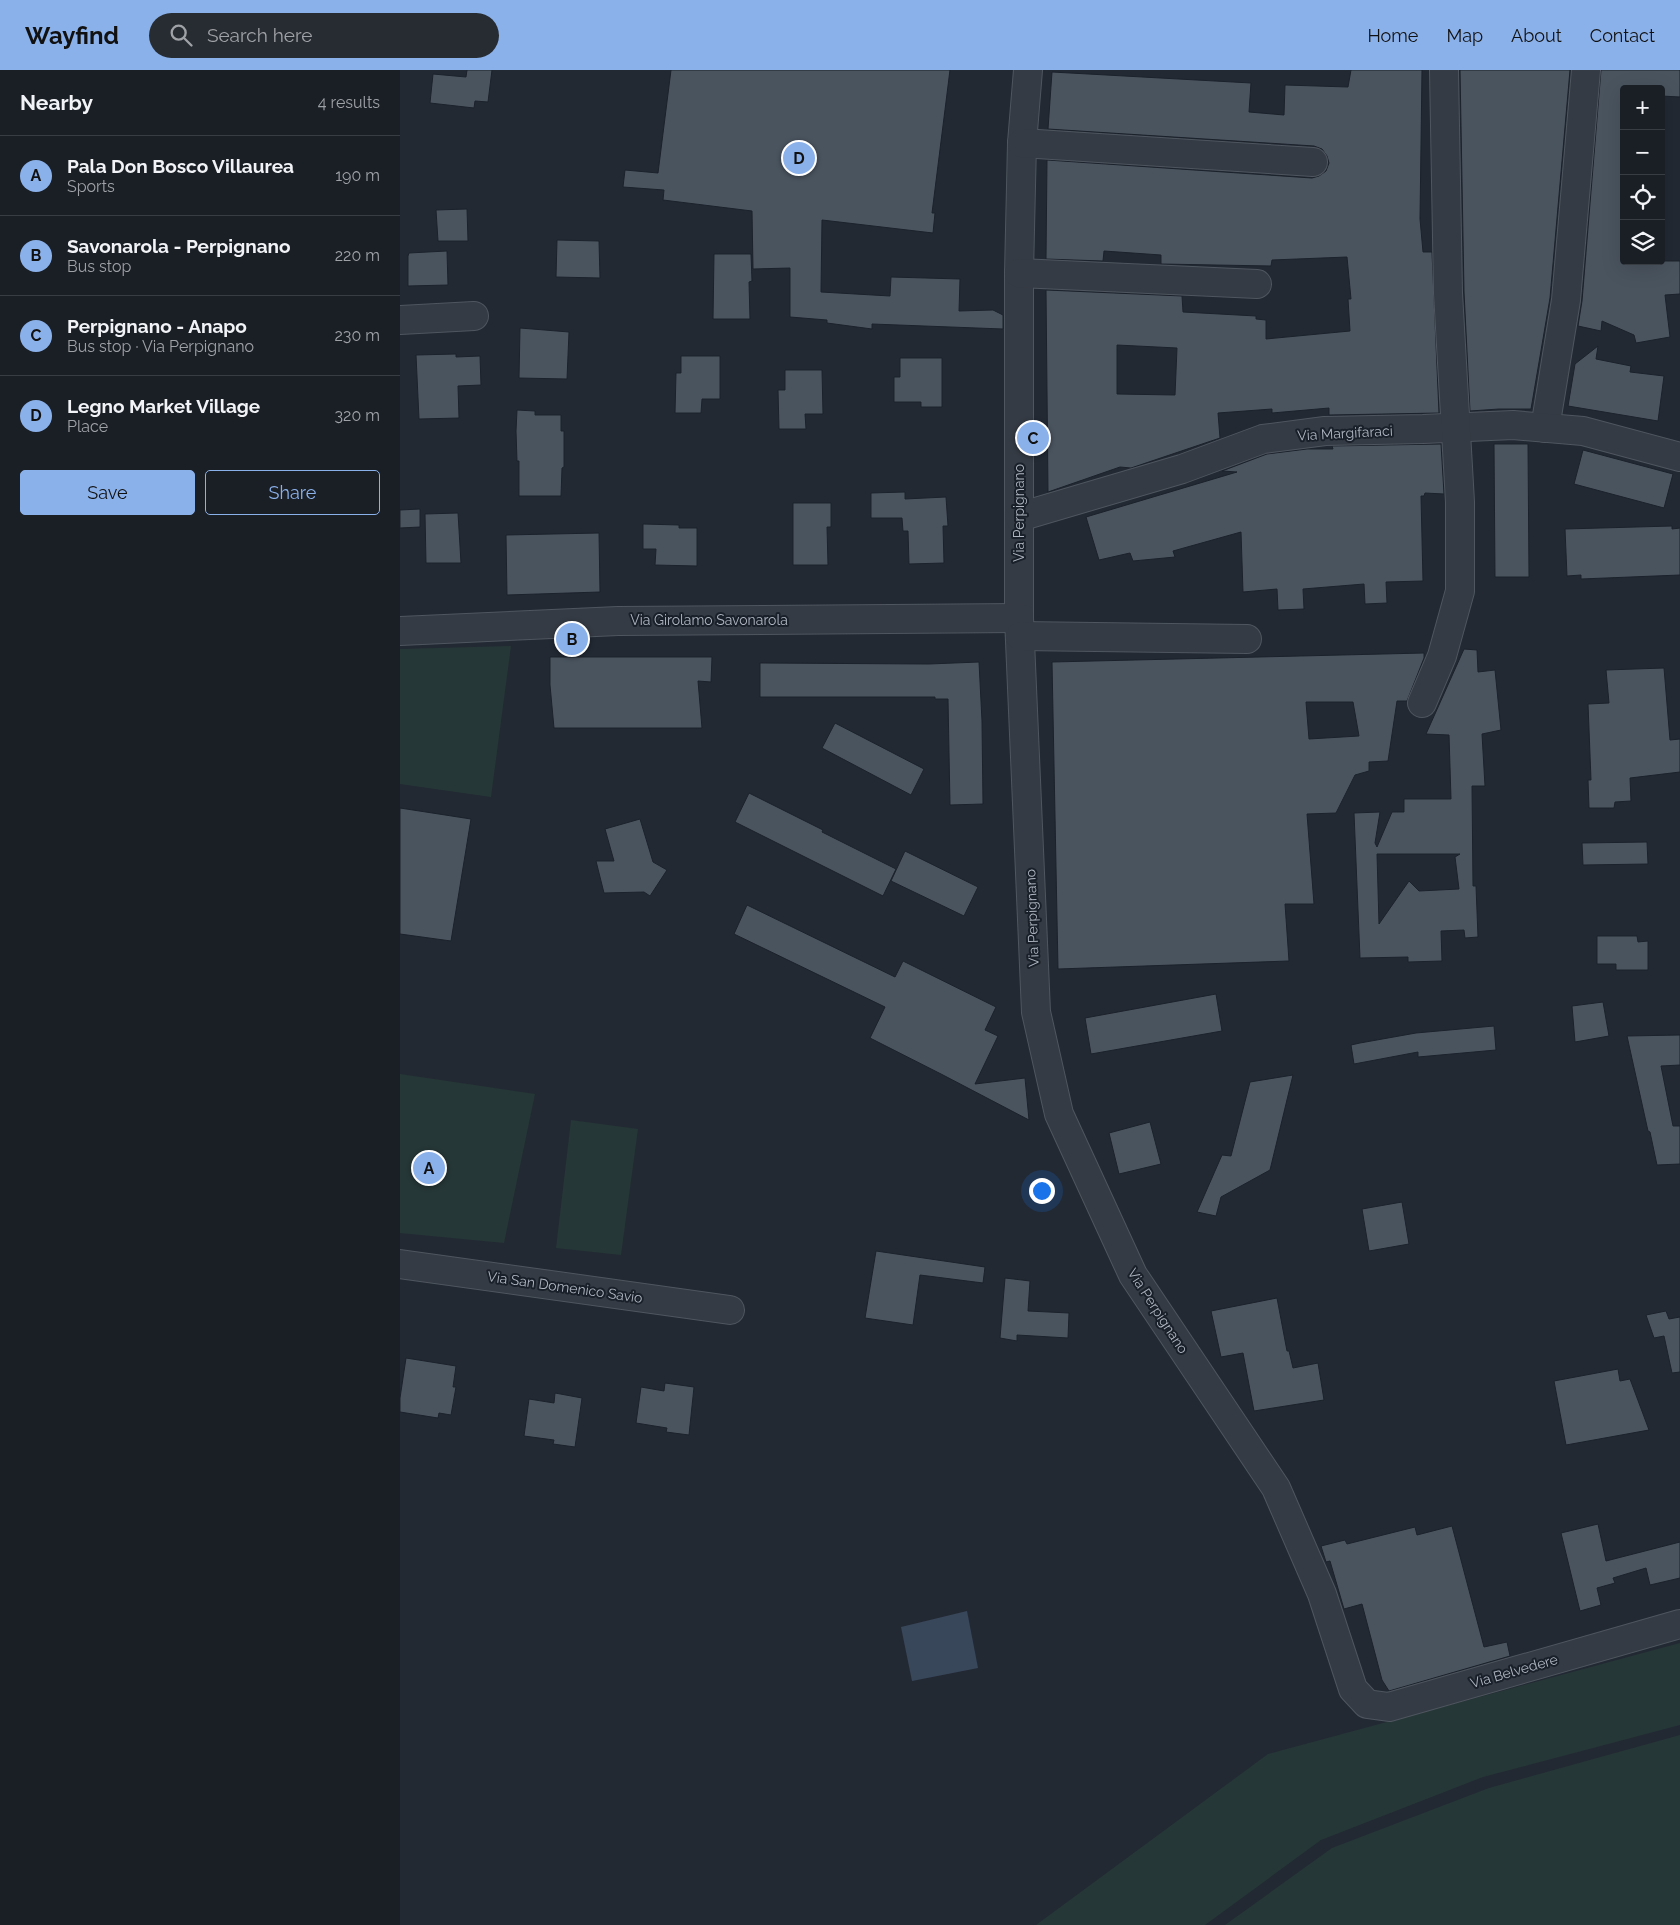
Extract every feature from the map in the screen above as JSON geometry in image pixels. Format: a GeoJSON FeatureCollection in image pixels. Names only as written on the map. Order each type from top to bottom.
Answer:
{"type":"FeatureCollection","features":[{"type":"Feature","properties":{"kind":"street","name":"Via Perpignano"},"geometry":{"type":"LineString","coordinates":[[1028,70],[1022,143],[1019,273],[1019,517],[1020,627],[1036,1012],[1059,1114],[1133,1275],[1276,1488],[1322,1594],[1352,1690]]}},
{"type":"Feature","properties":{"kind":"street"},"geometry":{"type":"LineString","coordinates":[[1422,703],[1442,656],[1460,590],[1460,502],[1457,427],[1448,293],[1444,70]]}},
{"type":"Feature","properties":{"kind":"street"},"geometry":{"type":"LineString","coordinates":[[1545,428],[1566,300],[1586,70]]}},
{"type":"Feature","properties":{"kind":"street"},"geometry":{"type":"LineString","coordinates":[[1022,143],[1312,162]]}},
{"type":"Feature","properties":{"kind":"street"},"geometry":{"type":"LineString","coordinates":[[1019,273],[1257,284]]}},
{"type":"Feature","properties":{"kind":"street"},"geometry":{"type":"LineString","coordinates":[[400,320],[474,316]]}},
{"type":"Feature","properties":{"kind":"street","name":"Via Margifaraci"},"geometry":{"type":"LineString","coordinates":[[1019,517],[1182,469],[1263,439],[1325,430],[1423,429],[1513,425],[1583,431],[1680,457]]}},
{"type":"Feature","properties":{"kind":"street","name":"Via Girolamo Savonarola"},"geometry":{"type":"LineString","coordinates":[[400,631],[618,621],[1020,627],[1247,639]]}},
{"type":"Feature","properties":{"kind":"street","name":"Via San Domenico Savio"},"geometry":{"type":"LineString","coordinates":[[400,1264],[730,1310]]}},
{"type":"Feature","properties":{"kind":"street","name":"Via Belvedere"},"geometry":{"type":"LineString","coordinates":[[1352,1690],[1367,1704],[1389,1707],[1680,1624]]}},
{"type":"Feature","properties":{"kind":"shaded area"},"geometry":{"type":"Polygon","coordinates":[[[511,646],[491,797],[400,784],[400,649],[511,646]]]}},
{"type":"Feature","properties":{"kind":"shaded area"},"geometry":{"type":"Polygon","coordinates":[[[400,1074],[535,1094],[504,1243],[400,1233],[400,1074]]]}},
{"type":"Feature","properties":{"kind":"shaded area"},"geometry":{"type":"Polygon","coordinates":[[[571,1120],[638,1129],[621,1255],[556,1248],[571,1120]]]}},
{"type":"Feature","properties":{"kind":"shaded area"},"geometry":{"type":"Polygon","coordinates":[[[1680,1643],[1680,1725],[1483,1777],[1321,1840],[1205,1925],[1036,1925],[1268,1754],[1680,1643]]]}},
{"type":"Feature","properties":{"kind":"shaded area"},"geometry":{"type":"Polygon","coordinates":[[[1680,1735],[1680,1925],[1225,1925],[1332,1848],[1489,1788],[1680,1735]]]}},
{"type":"Feature","properties":{"kind":"water"},"geometry":{"type":"Polygon","coordinates":[[[967,1611],[978,1668],[912,1681],[901,1627],[967,1611]]]}},
{"type":"Feature","properties":{"kind":"building"},"geometry":{"type":"Polygon","coordinates":[[[467,70],[492,70],[488,102],[475,101],[474,108],[430,103],[433,74],[466,77],[467,70]]]}},
{"type":"Feature","properties":{"kind":"building"},"geometry":{"type":"Polygon","coordinates":[[[671,70],[950,70],[932,213],[935,213],[933,233],[822,220],[821,292],[890,296],[891,277],[960,279],[959,311],[993,310],[1003,315],[1003,329],[872,324],[872,329],[827,323],[827,320],[790,317],[790,268],[753,269],[752,211],[663,200],[664,190],[623,187],[625,170],[658,173],[671,70]]]}},
{"type":"Feature","properties":{"kind":"building"},"geometry":{"type":"Polygon","coordinates":[[[1351,70],[1422,70],[1420,219],[1423,252],[1432,252],[1439,413],[1329,415],[1329,408],[1272,413],[1272,409],[1218,413],[1220,438],[1131,468],[1120,467],[1048,492],[1046,290],[1182,296],[1183,312],[1256,316],[1256,319],[1266,320],[1266,339],[1350,331],[1348,299],[1351,299],[1347,257],[1272,260],[1271,266],[1161,264],[1161,255],[1104,251],[1103,261],[1046,259],[1047,160],[1312,178],[1326,171],[1329,163],[1322,149],[1314,146],[1048,129],[1052,72],[1251,83],[1249,112],[1284,115],[1285,85],[1348,87],[1351,70]],[[1117,345],[1117,394],[1175,395],[1177,348],[1117,345]]]}},
{"type":"Feature","properties":{"kind":"building"},"geometry":{"type":"Polygon","coordinates":[[[1460,70],[1570,70],[1550,298],[1531,409],[1470,411],[1464,292],[1460,70]]]}},
{"type":"Feature","properties":{"kind":"building"},"geometry":{"type":"Polygon","coordinates":[[[1601,70],[1680,70],[1680,97],[1665,96],[1665,85],[1620,85],[1620,265],[1665,265],[1665,261],[1680,261],[1680,294],[1665,295],[1670,337],[1636,343],[1634,335],[1602,321],[1601,331],[1578,326],[1582,301],[1601,70]]]}},
{"type":"Feature","properties":{"kind":"building"},"geometry":{"type":"Polygon","coordinates":[[[467,209],[468,241],[438,241],[436,210],[467,209]]]}},
{"type":"Feature","properties":{"kind":"building"},"geometry":{"type":"Polygon","coordinates":[[[557,240],[599,241],[600,278],[556,277],[557,240]]]}},
{"type":"Feature","properties":{"kind":"building"},"geometry":{"type":"Polygon","coordinates":[[[447,251],[448,285],[408,286],[409,253],[447,251]]]}},
{"type":"Feature","properties":{"kind":"building"},"geometry":{"type":"Polygon","coordinates":[[[714,254],[751,254],[752,281],[749,282],[750,319],[713,319],[714,254]]]}},
{"type":"Feature","properties":{"kind":"building"},"geometry":{"type":"Polygon","coordinates":[[[520,328],[569,332],[567,379],[519,378],[520,328]]]}},
{"type":"Feature","properties":{"kind":"building"},"geometry":{"type":"Polygon","coordinates":[[[1598,346],[1596,359],[1631,366],[1630,372],[1664,376],[1658,421],[1568,406],[1575,364],[1598,346]]]}},
{"type":"Feature","properties":{"kind":"building"},"geometry":{"type":"Polygon","coordinates":[[[456,354],[456,357],[480,356],[481,385],[458,386],[459,418],[419,419],[416,355],[456,354]]]}},
{"type":"Feature","properties":{"kind":"building"},"geometry":{"type":"Polygon","coordinates":[[[681,356],[720,356],[720,399],[702,399],[701,413],[675,413],[676,373],[681,373],[681,356]]]}},
{"type":"Feature","properties":{"kind":"building"},"geometry":{"type":"Polygon","coordinates":[[[900,358],[942,358],[942,407],[921,407],[921,402],[894,402],[894,377],[900,377],[900,358]]]}},
{"type":"Feature","properties":{"kind":"building"},"geometry":{"type":"Polygon","coordinates":[[[785,370],[822,370],[823,414],[805,414],[806,429],[779,429],[778,390],[785,390],[785,370]]]}},
{"type":"Feature","properties":{"kind":"building"},"geometry":{"type":"Polygon","coordinates":[[[517,410],[535,411],[535,415],[561,415],[561,431],[564,431],[564,467],[562,468],[561,496],[519,496],[517,410]]]}},
{"type":"Feature","properties":{"kind":"building"},"geometry":{"type":"Polygon","coordinates":[[[1441,444],[1444,494],[1425,493],[1424,496],[1421,496],[1423,581],[1386,582],[1387,603],[1365,604],[1364,584],[1303,589],[1304,609],[1278,610],[1277,589],[1243,592],[1241,532],[1173,551],[1175,557],[1133,561],[1130,553],[1099,560],[1086,517],[1237,472],[1222,471],[1267,454],[1307,449],[1333,449],[1332,446],[1441,444]]]}},
{"type":"Feature","properties":{"kind":"building"},"geometry":{"type":"Polygon","coordinates":[[[1494,444],[1528,444],[1529,577],[1495,577],[1494,444]]]}},
{"type":"Feature","properties":{"kind":"building"},"geometry":{"type":"Polygon","coordinates":[[[1583,450],[1673,474],[1664,508],[1574,484],[1583,450]]]}},
{"type":"Feature","properties":{"kind":"building"},"geometry":{"type":"Polygon","coordinates":[[[905,492],[905,499],[946,497],[948,526],[943,526],[944,563],[909,564],[908,531],[903,531],[902,518],[871,518],[871,493],[905,492]]]}},
{"type":"Feature","properties":{"kind":"building"},"geometry":{"type":"Polygon","coordinates":[[[793,503],[831,503],[831,527],[827,527],[828,565],[793,565],[793,503]]]}},
{"type":"Feature","properties":{"kind":"building"},"geometry":{"type":"Polygon","coordinates":[[[420,509],[420,527],[400,528],[400,510],[420,509]]]}},
{"type":"Feature","properties":{"kind":"building"},"geometry":{"type":"Polygon","coordinates":[[[458,513],[461,563],[426,563],[425,514],[458,513]]]}},
{"type":"Feature","properties":{"kind":"building"},"geometry":{"type":"Polygon","coordinates":[[[643,524],[679,525],[679,528],[697,528],[697,566],[655,565],[656,549],[643,549],[643,524]]]}},
{"type":"Feature","properties":{"kind":"building"},"geometry":{"type":"Polygon","coordinates":[[[1672,526],[1672,529],[1680,528],[1680,575],[1581,579],[1581,575],[1567,576],[1565,529],[1672,526]]]}},
{"type":"Feature","properties":{"kind":"building"},"geometry":{"type":"Polygon","coordinates":[[[599,533],[600,592],[507,595],[506,535],[599,533]]]}},
{"type":"Feature","properties":{"kind":"building"},"geometry":{"type":"Polygon","coordinates":[[[1464,649],[1477,650],[1478,672],[1495,670],[1501,730],[1482,734],[1485,786],[1472,786],[1473,886],[1476,886],[1478,937],[1465,938],[1464,930],[1441,931],[1442,961],[1408,962],[1408,957],[1360,958],[1354,813],[1380,812],[1375,843],[1377,847],[1392,812],[1404,812],[1404,799],[1451,799],[1449,735],[1426,734],[1464,649]],[[1377,854],[1379,924],[1409,881],[1419,891],[1459,889],[1455,857],[1460,854],[1377,854]]]}},
{"type":"Feature","properties":{"kind":"building"},"geometry":{"type":"Polygon","coordinates":[[[1424,653],[1424,658],[1407,701],[1397,701],[1388,761],[1369,762],[1369,771],[1355,775],[1336,813],[1307,814],[1314,904],[1285,904],[1289,961],[1058,969],[1052,662],[1424,653]],[[1306,702],[1309,739],[1359,736],[1353,702],[1306,702]]]}},
{"type":"Feature","properties":{"kind":"building"},"geometry":{"type":"Polygon","coordinates":[[[550,657],[712,657],[711,682],[698,681],[702,728],[554,728],[550,685],[550,657]]]}},
{"type":"Feature","properties":{"kind":"building"},"geometry":{"type":"Polygon","coordinates":[[[979,662],[983,804],[950,805],[948,699],[935,699],[935,697],[760,697],[760,663],[929,664],[979,662]]]}},
{"type":"Feature","properties":{"kind":"building"},"geometry":{"type":"Polygon","coordinates":[[[1664,668],[1670,740],[1680,739],[1680,772],[1630,778],[1631,801],[1615,802],[1614,808],[1589,808],[1588,780],[1591,780],[1588,704],[1609,703],[1606,670],[1664,668]]]}},
{"type":"Feature","properties":{"kind":"building"},"geometry":{"type":"Polygon","coordinates":[[[835,723],[924,769],[911,795],[822,748],[835,723]]]}},
{"type":"Feature","properties":{"kind":"building"},"geometry":{"type":"Polygon","coordinates":[[[749,793],[896,869],[883,896],[735,822],[749,793]]]}},
{"type":"Feature","properties":{"kind":"building"},"geometry":{"type":"Polygon","coordinates":[[[400,808],[471,819],[451,941],[400,934],[400,808]]]}},
{"type":"Feature","properties":{"kind":"building"},"geometry":{"type":"Polygon","coordinates":[[[640,819],[653,862],[667,870],[650,896],[644,892],[604,893],[596,861],[614,861],[605,829],[640,819]]]}},
{"type":"Feature","properties":{"kind":"building"},"geometry":{"type":"Polygon","coordinates":[[[1647,842],[1648,864],[1583,865],[1582,843],[1647,842]]]}},
{"type":"Feature","properties":{"kind":"building"},"geometry":{"type":"Polygon","coordinates":[[[905,851],[978,887],[964,916],[891,881],[905,851]]]}},
{"type":"Feature","properties":{"kind":"building"},"geometry":{"type":"Polygon","coordinates":[[[747,905],[895,977],[903,961],[996,1007],[985,1030],[998,1036],[975,1084],[1025,1078],[1029,1120],[870,1038],[885,1007],[734,934],[747,905]]]}},
{"type":"Feature","properties":{"kind":"building"},"geometry":{"type":"Polygon","coordinates":[[[1597,936],[1637,936],[1638,942],[1648,941],[1648,970],[1616,970],[1616,964],[1597,964],[1597,936]]]}},
{"type":"Feature","properties":{"kind":"building"},"geometry":{"type":"Polygon","coordinates":[[[1216,994],[1222,1031],[1091,1054],[1085,1018],[1216,994]]]}},
{"type":"Feature","properties":{"kind":"building"},"geometry":{"type":"Polygon","coordinates":[[[1603,1002],[1609,1036],[1575,1042],[1572,1006],[1603,1002]]]}},
{"type":"Feature","properties":{"kind":"building"},"geometry":{"type":"Polygon","coordinates":[[[1494,1026],[1496,1050],[1418,1057],[1418,1052],[1354,1064],[1351,1045],[1416,1033],[1494,1026]]]}},
{"type":"Feature","properties":{"kind":"building"},"geometry":{"type":"Polygon","coordinates":[[[1680,1035],[1680,1065],[1661,1066],[1673,1126],[1680,1126],[1680,1164],[1657,1165],[1627,1036],[1680,1035]]]}},
{"type":"Feature","properties":{"kind":"building"},"geometry":{"type":"Polygon","coordinates":[[[1293,1075],[1270,1170],[1221,1197],[1216,1216],[1197,1212],[1222,1155],[1231,1156],[1250,1082],[1293,1075]]]}},
{"type":"Feature","properties":{"kind":"building"},"geometry":{"type":"Polygon","coordinates":[[[1150,1122],[1161,1164],[1119,1174],[1109,1133],[1150,1122]]]}},
{"type":"Feature","properties":{"kind":"building"},"geometry":{"type":"Polygon","coordinates":[[[1402,1202],[1409,1244],[1369,1251],[1362,1209],[1402,1202]]]}},
{"type":"Feature","properties":{"kind":"building"},"geometry":{"type":"Polygon","coordinates":[[[876,1251],[985,1267],[983,1283],[920,1275],[913,1325],[865,1318],[876,1251]]]}},
{"type":"Feature","properties":{"kind":"building"},"geometry":{"type":"Polygon","coordinates":[[[1005,1278],[1030,1281],[1028,1311],[1069,1313],[1068,1338],[1017,1335],[1017,1341],[1000,1338],[1005,1278]]]}},
{"type":"Feature","properties":{"kind":"building"},"geometry":{"type":"Polygon","coordinates":[[[1277,1298],[1287,1351],[1289,1351],[1293,1368],[1318,1363],[1324,1400],[1254,1411],[1243,1353],[1221,1357],[1211,1311],[1277,1298]]]}},
{"type":"Feature","properties":{"kind":"building"},"geometry":{"type":"Polygon","coordinates":[[[1666,1311],[1669,1319],[1680,1317],[1680,1372],[1672,1373],[1664,1336],[1654,1338],[1646,1315],[1666,1311]]]}},
{"type":"Feature","properties":{"kind":"building"},"geometry":{"type":"Polygon","coordinates":[[[406,1358],[456,1366],[453,1387],[456,1387],[451,1415],[439,1413],[438,1418],[400,1412],[400,1398],[406,1358]]]}},
{"type":"Feature","properties":{"kind":"building"},"geometry":{"type":"Polygon","coordinates":[[[1618,1369],[1620,1381],[1630,1379],[1649,1430],[1566,1445],[1554,1381],[1618,1369]]]}},
{"type":"Feature","properties":{"kind":"building"},"geometry":{"type":"Polygon","coordinates":[[[665,1383],[694,1387],[689,1435],[666,1432],[667,1428],[636,1423],[641,1387],[664,1391],[665,1383]]]}},
{"type":"Feature","properties":{"kind":"building"},"geometry":{"type":"Polygon","coordinates":[[[555,1393],[582,1398],[575,1447],[553,1444],[554,1440],[524,1436],[529,1399],[554,1403],[555,1393]]]}},
{"type":"Feature","properties":{"kind":"building"},"geometry":{"type":"Polygon","coordinates":[[[1598,1524],[1606,1561],[1680,1542],[1680,1578],[1650,1585],[1646,1568],[1613,1578],[1615,1583],[1597,1588],[1601,1605],[1580,1611],[1561,1533],[1598,1524]]]}},
{"type":"Feature","properties":{"kind":"building"},"geometry":{"type":"Polygon","coordinates":[[[1452,1526],[1484,1647],[1507,1642],[1510,1656],[1389,1691],[1382,1680],[1362,1604],[1344,1609],[1330,1561],[1326,1562],[1321,1546],[1345,1540],[1347,1544],[1415,1527],[1417,1535],[1452,1526]]]}},
{"type":"Feature","properties":{"kind":"place","name":"Legno Market Village"},"geometry":{"type":"Point","coordinates":[799,158]}},
{"type":"Feature","properties":{"kind":"place","name":"Perpignano - Anapo"},"geometry":{"type":"Point","coordinates":[1033,438]}},
{"type":"Feature","properties":{"kind":"place","name":"Savonarola - Perpignano"},"geometry":{"type":"Point","coordinates":[572,639]}},
{"type":"Feature","properties":{"kind":"place","name":"Pala Don Bosco Villaurea"},"geometry":{"type":"Point","coordinates":[429,1168]}}]}
